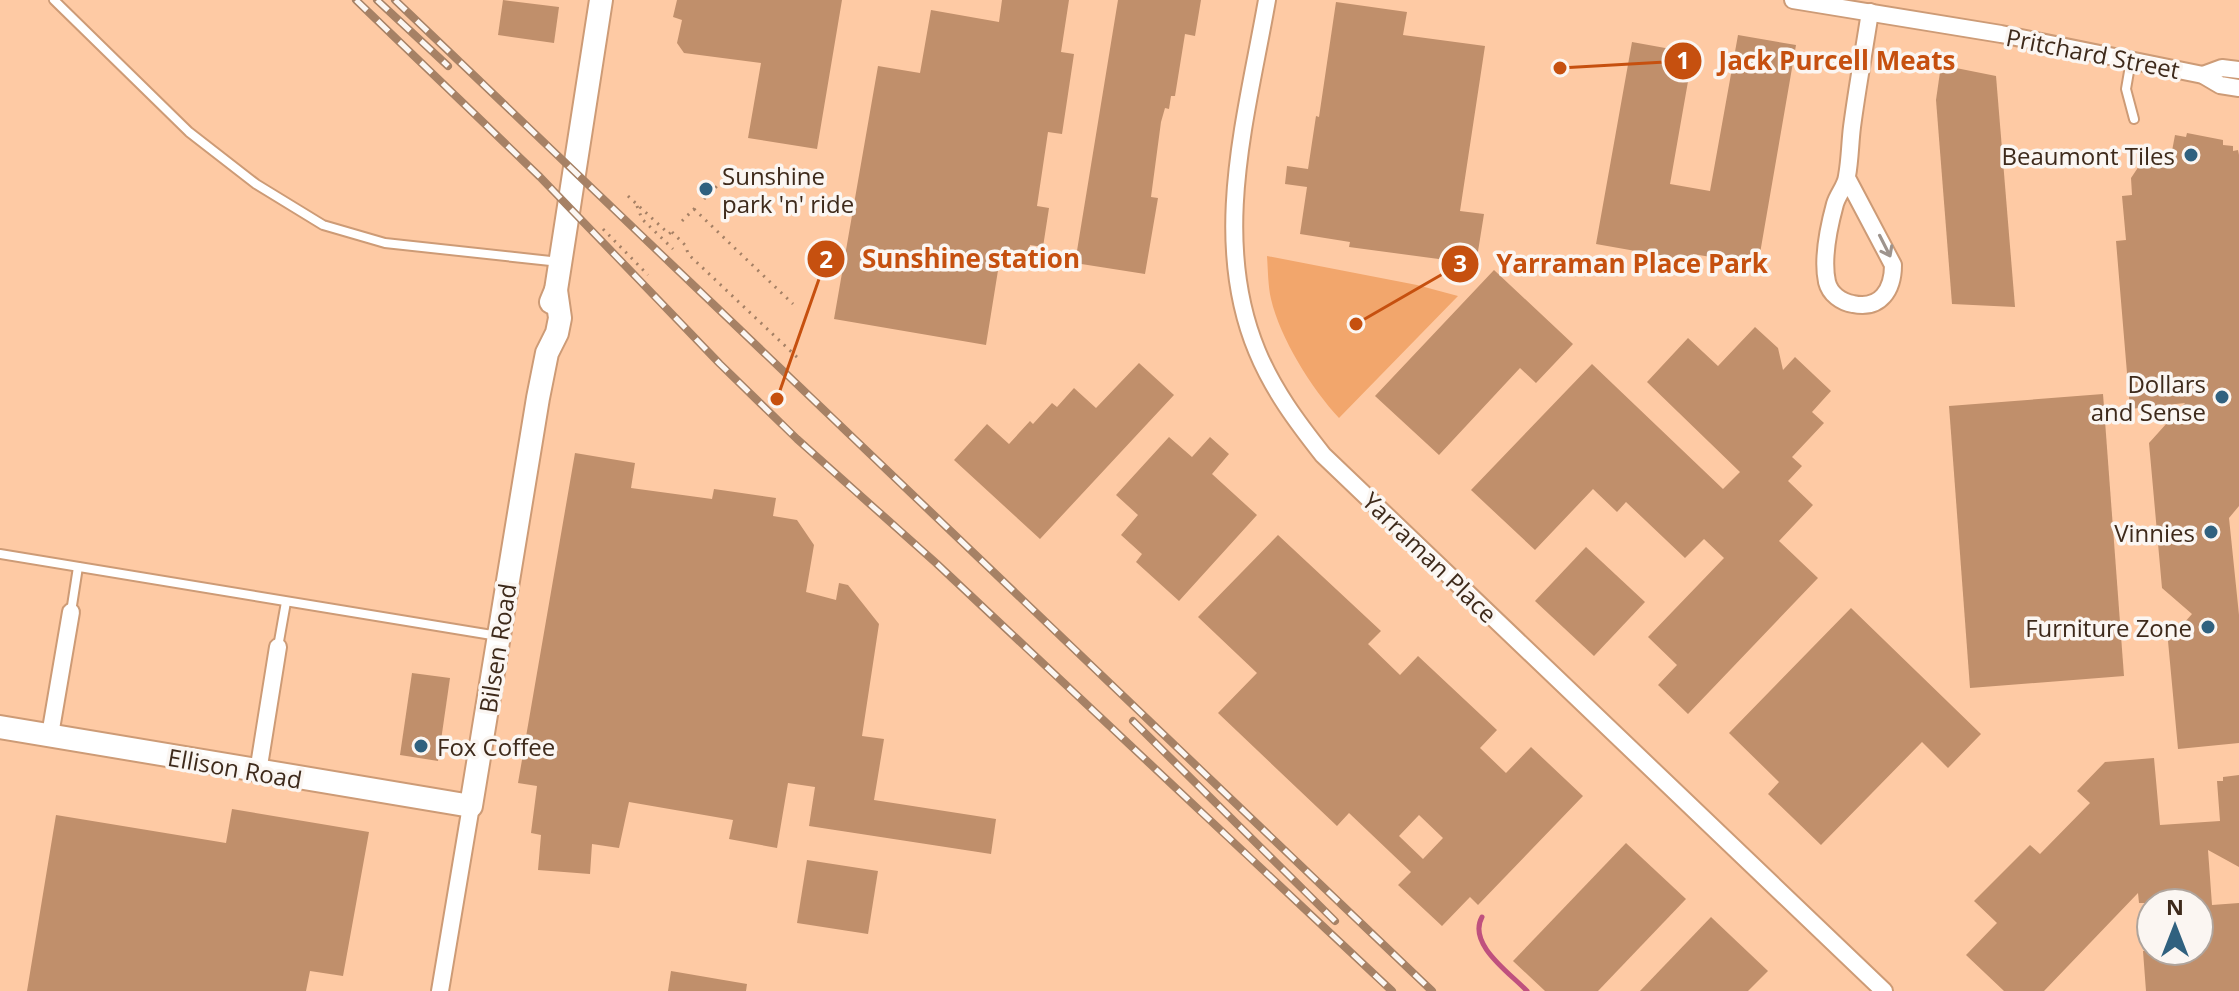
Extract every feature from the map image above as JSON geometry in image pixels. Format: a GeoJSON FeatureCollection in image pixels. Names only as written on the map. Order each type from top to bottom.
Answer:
{"type":"FeatureCollection","features":[{"type":"Feature","properties":{"kind":"street","name":"Bilsen Road"},"geometry":{"type":"LineString","coordinates":[[440,991],[547,353],[543,330],[545,315],[556,290],[561,262],[601,0]]}},
{"type":"Feature","properties":{"kind":"street","name":"Yarraman Place"},"geometry":{"type":"LineString","coordinates":[[1267,0],[1235,184],[1234,232],[1237,278],[1244,311],[1256,350],[1275,388],[1323,455],[1884,991]]}},
{"type":"Feature","properties":{"kind":"street","name":"Pritchard Street"},"geometry":{"type":"LineString","coordinates":[[1793,0],[2001,34],[2203,75],[2220,85],[2239,88]]}},
{"type":"Feature","properties":{"kind":"street"},"geometry":{"type":"LineString","coordinates":[[1847,178],[1893,265],[1893,276],[1885,296],[1877,303],[1851,304],[1835,296],[1828,287],[1826,276],[1835,203],[1847,178],[1870,12]]}},
{"type":"Feature","properties":{"kind":"street","name":"Pritchard Street"},"geometry":{"type":"LineString","coordinates":[[2203,75],[2222,68],[2239,70]]}},
{"type":"Feature","properties":{"kind":"street"},"geometry":{"type":"LineString","coordinates":[[50,735],[71,612]]}},
{"type":"Feature","properties":{"kind":"street"},"geometry":{"type":"LineString","coordinates":[[258,772],[278,647]]}},
{"type":"Feature","properties":{"kind":"street","name":"Ellison Road"},"geometry":{"type":"LineString","coordinates":[[0,727],[471,806]]}},
{"type":"Feature","properties":{"kind":"lane"},"geometry":{"type":"LineString","coordinates":[[54,0],[189,132],[256,184],[323,225],[385,243],[561,262]]}},
{"type":"Feature","properties":{"kind":"lane"},"geometry":{"type":"LineString","coordinates":[[2131,60],[2126,89],[2134,119]]}},
{"type":"Feature","properties":{"kind":"lane"},"geometry":{"type":"LineString","coordinates":[[0,554],[499,636]]}},
{"type":"Feature","properties":{"kind":"lane"},"geometry":{"type":"LineString","coordinates":[[71,612],[78,567]]}},
{"type":"Feature","properties":{"kind":"lane"},"geometry":{"type":"LineString","coordinates":[[278,647],[286,602]]}},
{"type":"Feature","properties":{"kind":"path"},"geometry":{"type":"LineString","coordinates":[[704,199],[721,182]]}},
{"type":"Feature","properties":{"kind":"path"},"geometry":{"type":"LineString","coordinates":[[628,196],[669,234],[673,230],[686,246],[688,254],[799,359]]}},
{"type":"Feature","properties":{"kind":"path"},"geometry":{"type":"LineString","coordinates":[[636,203],[642,219],[673,249]]}},
{"type":"Feature","properties":{"kind":"path"},"geometry":{"type":"LineString","coordinates":[[682,221],[695,208],[793,304]]}},
{"type":"Feature","properties":{"kind":"path"},"geometry":{"type":"LineString","coordinates":[[603,229],[648,275]]}},
{"type":"Feature","properties":{"kind":"shaded area"},"geometry":{"type":"Polygon","coordinates":[[[1267,256],[1458,296],[1339,418],[1318,393],[1289,346],[1270,294],[1267,256]]]}},
{"type":"Feature","properties":{"kind":"building"},"geometry":{"type":"Polygon","coordinates":[[[503,0],[559,7],[554,43],[498,35],[503,0]]]}},
{"type":"Feature","properties":{"kind":"building"},"geometry":{"type":"Polygon","coordinates":[[[677,0],[842,0],[817,149],[748,138],[761,63],[684,53],[677,43],[682,20],[673,17],[677,0]]]}},
{"type":"Feature","properties":{"kind":"building"},"geometry":{"type":"Polygon","coordinates":[[[1002,0],[1069,0],[1061,52],[1074,54],[1062,134],[1048,132],[1037,206],[1049,208],[1043,247],[1030,245],[1027,262],[1000,258],[986,345],[834,319],[878,66],[920,73],[931,10],[999,22],[1002,0]]]}},
{"type":"Feature","properties":{"kind":"building"},"geometry":{"type":"Polygon","coordinates":[[[1118,0],[1201,0],[1195,36],[1185,34],[1175,96],[1171,96],[1169,109],[1165,108],[1161,122],[1151,197],[1158,198],[1145,274],[1075,263],[1118,0]]]}},
{"type":"Feature","properties":{"kind":"building"},"geometry":{"type":"Polygon","coordinates":[[[1336,2],[1407,12],[1403,35],[1485,46],[1460,211],[1484,214],[1476,264],[1349,247],[1350,242],[1300,234],[1307,187],[1285,184],[1287,166],[1308,169],[1336,2]]]}},
{"type":"Feature","properties":{"kind":"building"},"geometry":{"type":"Polygon","coordinates":[[[1738,35],[1796,45],[1758,265],[1693,254],[1692,261],[1596,244],[1632,42],[1693,53],[1670,184],[1710,191],[1738,35]]]}},
{"type":"Feature","properties":{"kind":"building"},"geometry":{"type":"Polygon","coordinates":[[[1941,65],[1996,76],[2015,307],[1952,304],[1936,100],[1941,65]]]}},
{"type":"Feature","properties":{"kind":"building"},"geometry":{"type":"Polygon","coordinates":[[[2187,133],[2223,140],[2223,145],[2233,146],[2233,151],[2238,150],[2239,155],[2239,506],[2229,518],[2239,615],[2239,743],[2178,749],[2168,641],[2192,614],[2162,588],[2149,443],[2185,403],[2130,409],[2116,241],[2126,240],[2122,196],[2132,195],[2131,178],[2145,157],[2172,151],[2175,135],[2186,137],[2187,133]]]}},
{"type":"Feature","properties":{"kind":"building"},"geometry":{"type":"Polygon","coordinates":[[[1494,270],[1573,344],[1536,383],[1520,368],[1439,455],[1375,396],[1494,270]]]}},
{"type":"Feature","properties":{"kind":"building"},"geometry":{"type":"Polygon","coordinates":[[[1755,327],[1778,348],[1783,370],[1795,357],[1831,391],[1812,412],[1824,423],[1792,457],[1802,466],[1788,481],[1813,505],[1779,541],[1818,578],[1688,714],[1658,685],[1677,665],[1648,637],[1724,558],[1704,539],[1685,558],[1626,502],[1617,512],[1593,489],[1535,550],[1471,490],[1592,364],[1723,489],[1740,472],[1647,382],[1688,338],[1718,366],[1755,327]]]}},
{"type":"Feature","properties":{"kind":"building"},"geometry":{"type":"Polygon","coordinates":[[[1139,363],[1174,395],[1040,539],[954,460],[987,424],[1009,444],[1030,421],[1033,424],[1052,403],[1057,407],[1074,388],[1096,408],[1139,363]]]}},
{"type":"Feature","properties":{"kind":"building"},"geometry":{"type":"Polygon","coordinates":[[[2103,394],[2124,676],[1970,688],[1949,406],[2103,394]]]}},
{"type":"Feature","properties":{"kind":"building"},"geometry":{"type":"Polygon","coordinates":[[[1169,437],[1192,457],[1210,437],[1229,454],[1212,474],[1257,515],[1179,601],[1136,562],[1142,554],[1121,535],[1138,515],[1116,495],[1169,437]]]}},
{"type":"Feature","properties":{"kind":"building"},"geometry":{"type":"Polygon","coordinates":[[[575,453],[635,463],[631,488],[712,499],[714,489],[776,498],[773,516],[797,520],[814,545],[806,592],[836,600],[839,583],[848,585],[879,624],[862,736],[884,739],[874,800],[996,819],[991,854],[809,826],[815,787],[788,783],[777,848],[729,839],[733,820],[629,802],[619,848],[592,844],[590,874],[538,870],[541,835],[531,833],[537,786],[518,783],[575,453]]]}},
{"type":"Feature","properties":{"kind":"building"},"geometry":{"type":"Polygon","coordinates":[[[1278,535],[1381,631],[1368,644],[1400,675],[1418,656],[1497,730],[1480,748],[1506,773],[1531,747],[1583,796],[1478,905],[1470,897],[1442,926],[1398,885],[1411,872],[1349,813],[1337,826],[1218,713],[1257,673],[1198,617],[1278,535]],[[1419,815],[1399,836],[1423,859],[1443,838],[1419,815]]]}},
{"type":"Feature","properties":{"kind":"building"},"geometry":{"type":"Polygon","coordinates":[[[1586,547],[1645,602],[1594,656],[1535,601],[1586,547]]]}},
{"type":"Feature","properties":{"kind":"building"},"geometry":{"type":"Polygon","coordinates":[[[1851,608],[1981,734],[1948,768],[1922,742],[1821,845],[1768,794],[1779,782],[1729,733],[1851,608]]]}},
{"type":"Feature","properties":{"kind":"building"},"geometry":{"type":"Polygon","coordinates":[[[412,673],[450,678],[438,761],[400,755],[412,673]]]}},
{"type":"Feature","properties":{"kind":"building"},"geometry":{"type":"Polygon","coordinates":[[[2154,758],[2160,825],[2220,821],[2217,781],[2239,775],[2239,867],[2208,850],[2211,887],[2135,887],[2135,896],[2044,991],[2004,991],[1966,955],[1997,923],[1974,901],[2030,845],[2040,854],[2090,803],[2077,791],[2105,762],[2154,758]]]}},
{"type":"Feature","properties":{"kind":"building"},"geometry":{"type":"Polygon","coordinates":[[[232,809],[369,832],[343,976],[310,971],[306,991],[27,991],[56,815],[226,843],[232,809]]]}},
{"type":"Feature","properties":{"kind":"building"},"geometry":{"type":"Polygon","coordinates":[[[1626,843],[1686,899],[1598,991],[1545,991],[1513,961],[1626,843]]]}},
{"type":"Feature","properties":{"kind":"building"},"geometry":{"type":"Polygon","coordinates":[[[807,860],[878,871],[868,934],[797,923],[807,860]]]}},
{"type":"Feature","properties":{"kind":"building"},"geometry":{"type":"Polygon","coordinates":[[[2239,903],[2239,991],[2146,991],[2144,967],[2215,967],[2215,905],[2239,903]]]}},
{"type":"Feature","properties":{"kind":"building"},"geometry":{"type":"Polygon","coordinates":[[[1711,917],[1768,971],[1748,991],[1640,991],[1711,917]]]}},
{"type":"Feature","properties":{"kind":"building"},"geometry":{"type":"Polygon","coordinates":[[[671,971],[747,984],[746,991],[668,991],[671,971]]]}},
{"type":"Feature","properties":{"kind":"waterway"},"geometry":{"type":"LineString","coordinates":[[1482,917],[1479,927],[1485,948],[1527,991]]}},
{"type":"Feature","properties":{"kind":"railway"},"geometry":{"type":"LineString","coordinates":[[356,0],[540,177],[720,364],[797,439],[936,563],[1392,991]]}},
{"type":"Feature","properties":{"kind":"railway"},"geometry":{"type":"LineString","coordinates":[[377,0],[448,66]]}},
{"type":"Feature","properties":{"kind":"railway"},"geometry":{"type":"LineString","coordinates":[[395,0],[1432,991]]}},
{"type":"Feature","properties":{"kind":"railway"},"geometry":{"type":"LineString","coordinates":[[1133,721],[1335,921]]}},
{"type":"Feature","properties":{"kind":"place","name":"Jack Purcell Meats"},"geometry":{"type":"Point","coordinates":[1560,68]}},
{"type":"Feature","properties":{"kind":"place","name":"Beaumont Tiles"},"geometry":{"type":"Point","coordinates":[2191,155]}},
{"type":"Feature","properties":{"kind":"place","name":"Sunshine park 'n' ride"},"geometry":{"type":"Point","coordinates":[706,189]}},
{"type":"Feature","properties":{"kind":"place","name":"Yarraman Place Park"},"geometry":{"type":"Point","coordinates":[1356,324]}},
{"type":"Feature","properties":{"kind":"place","name":"Dollars and Sense"},"geometry":{"type":"Point","coordinates":[2222,397]}},
{"type":"Feature","properties":{"kind":"place","name":"Sunshine station"},"geometry":{"type":"Point","coordinates":[777,399]}},
{"type":"Feature","properties":{"kind":"place","name":"Vinnies"},"geometry":{"type":"Point","coordinates":[2211,532]}},
{"type":"Feature","properties":{"kind":"place","name":"Furniture Zone"},"geometry":{"type":"Point","coordinates":[2208,627]}},
{"type":"Feature","properties":{"kind":"place","name":"Fox Coffee"},"geometry":{"type":"Point","coordinates":[421,746]}}]}
